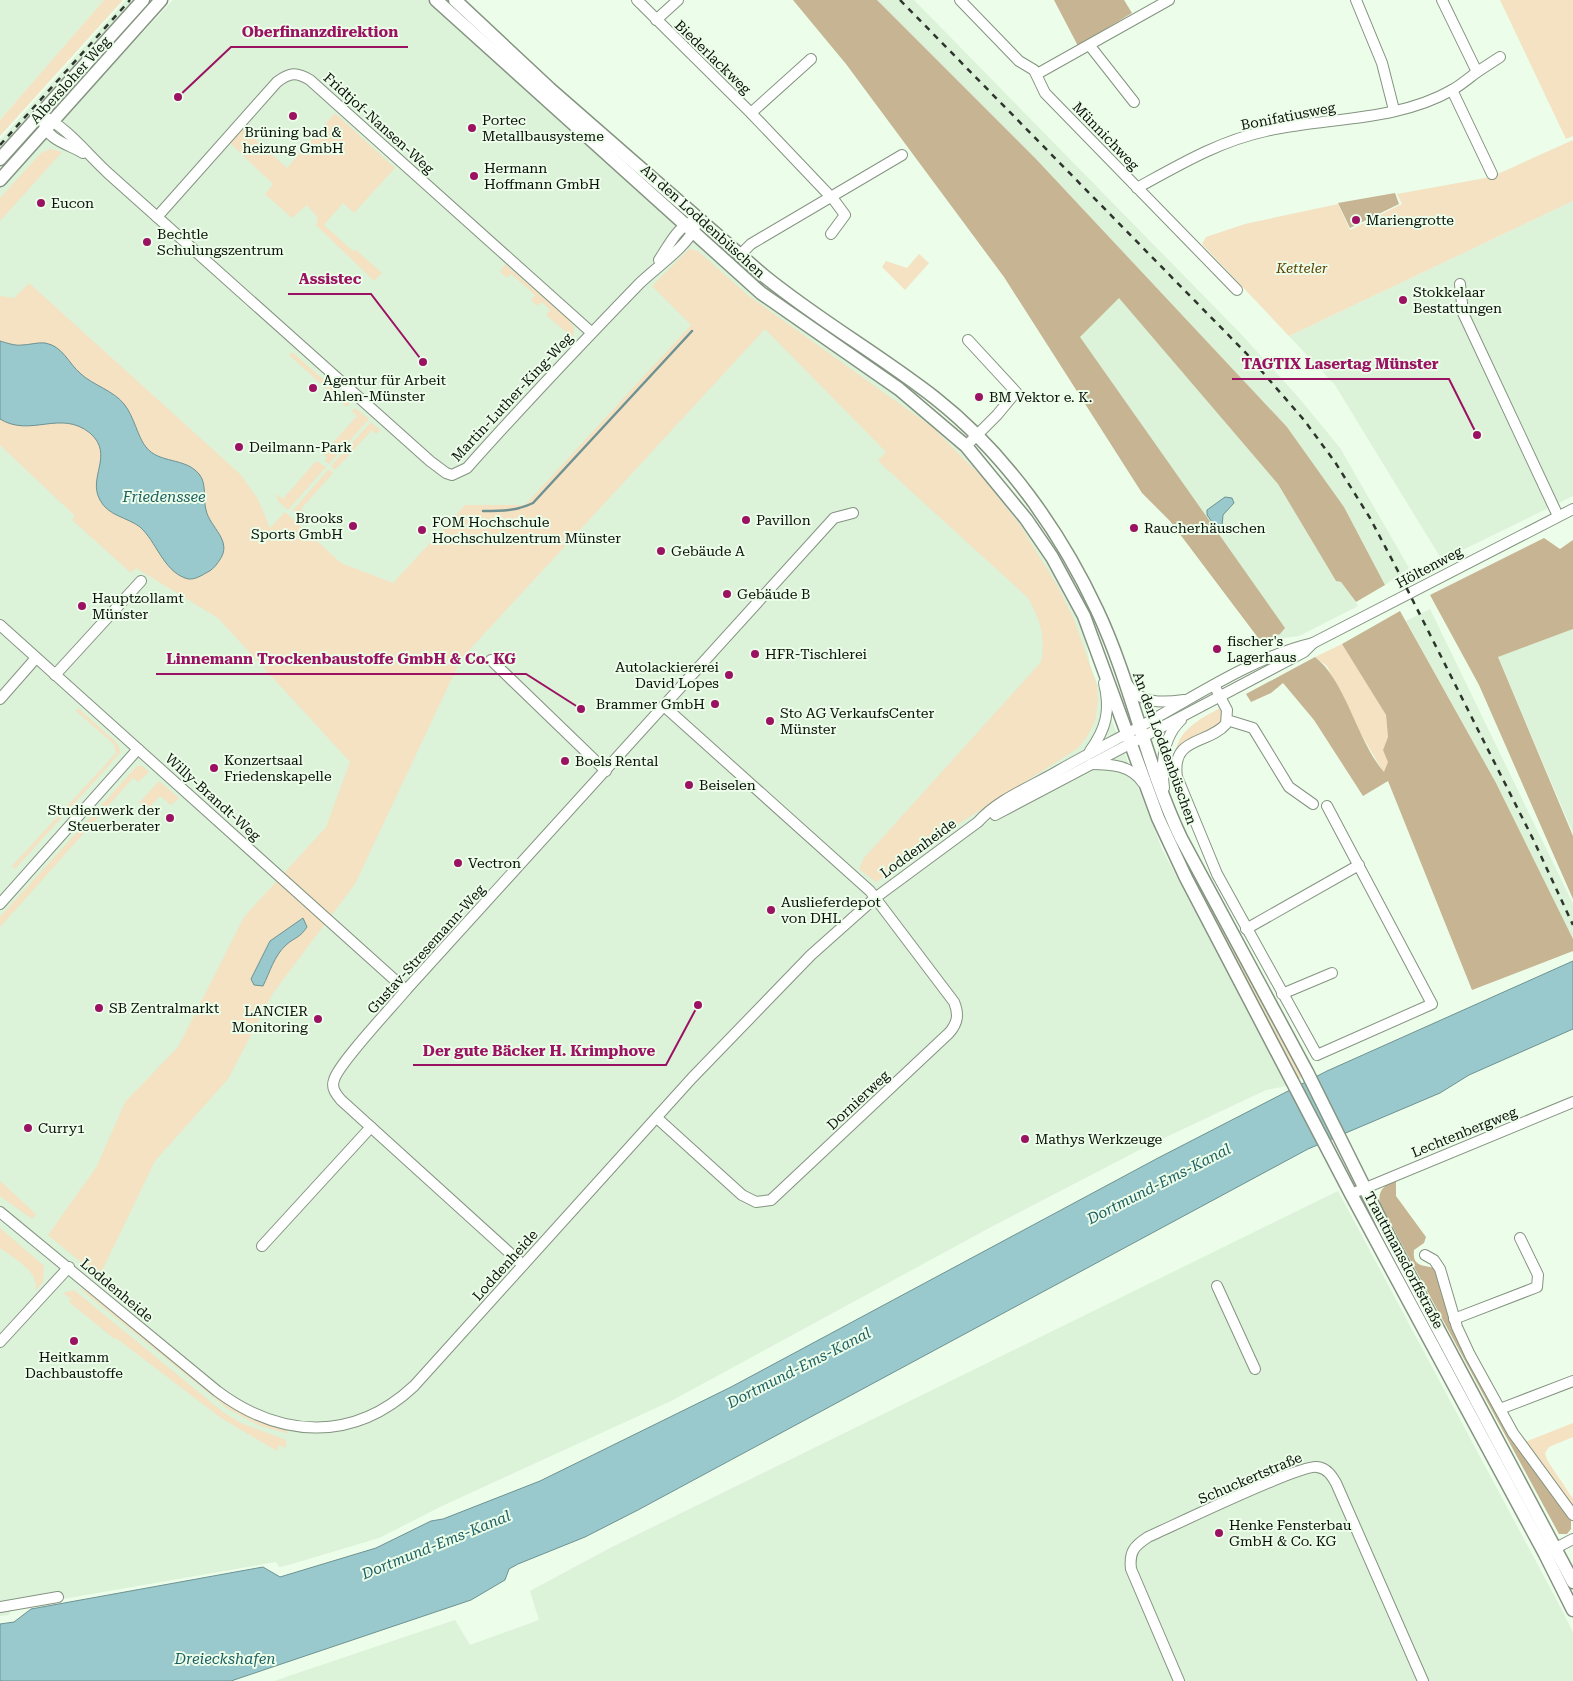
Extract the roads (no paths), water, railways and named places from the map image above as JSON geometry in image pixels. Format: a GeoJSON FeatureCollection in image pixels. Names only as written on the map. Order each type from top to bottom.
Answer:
{"type":"FeatureCollection","features":[{"type":"Feature","properties":{"kind":"main road","name":"Albersloher Weg"},"geometry":{"type":"LineString","coordinates":[[0,159],[143,0]]}},
{"type":"Feature","properties":{"kind":"main road","name":"Albersloher Weg"},"geometry":{"type":"LineString","coordinates":[[0,180],[161,0]]}},
{"type":"Feature","properties":{"kind":"main road","name":"An den Loddenbüschen"},"geometry":{"type":"LineString","coordinates":[[436,0],[689,229],[784,311],[899,390],[966,446],[1000,484],[1052,556],[1095,641],[1149,794],[1172,848],[1350,1194]]}},
{"type":"Feature","properties":{"kind":"main road","name":"An den Loddenbüschen"},"geometry":{"type":"LineString","coordinates":[[455,0],[558,96],[740,255],[797,302],[936,399],[977,436],[1012,476],[1054,531],[1098,612],[1124,679],[1165,800],[1181,838],[1307,1072],[1365,1187]]}},
{"type":"Feature","properties":{"kind":"main road","name":"Trauttmansdorffstraße"},"geometry":{"type":"LineString","coordinates":[[1365,1187],[1551,1551],[1573,1610]]}},
{"type":"Feature","properties":{"kind":"main road","name":"Trauttmansdorffstraße"},"geometry":{"type":"LineString","coordinates":[[1350,1194],[1551,1551],[1573,1582]]}},
{"type":"Feature","properties":{"kind":"street","name":"Biederlackweg"},"geometry":{"type":"LineString","coordinates":[[637,0],[751,113],[831,196],[845,215],[831,234]]}},
{"type":"Feature","properties":{"kind":"street","name":"Biederlackweg"},"geometry":{"type":"LineString","coordinates":[[656,20],[678,0]]}},
{"type":"Feature","properties":{"kind":"street","name":"Münnichweg"},"geometry":{"type":"LineString","coordinates":[[960,0],[1019,61],[1037,74],[1045,93],[1237,290]]}},
{"type":"Feature","properties":{"kind":"street"},"geometry":{"type":"LineString","coordinates":[[1037,74],[1169,0]]}},
{"type":"Feature","properties":{"kind":"street"},"geometry":{"type":"LineString","coordinates":[[1356,0],[1382,63],[1394,110]]}},
{"type":"Feature","properties":{"kind":"street"},"geometry":{"type":"LineString","coordinates":[[1442,0],[1477,72]]}},
{"type":"Feature","properties":{"kind":"street"},"geometry":{"type":"LineString","coordinates":[[1090,46],[1134,102]]}},
{"type":"Feature","properties":{"kind":"street","name":"Bonifatiusweg"},"geometry":{"type":"LineString","coordinates":[[1137,188],[1196,155],[1248,136],[1394,110],[1423,103],[1452,90],[1500,57]]}},
{"type":"Feature","properties":{"kind":"street","name":"Biederlackweg"},"geometry":{"type":"LineString","coordinates":[[751,113],[812,59]]}},
{"type":"Feature","properties":{"kind":"street","name":"Fridtjof-Nansen-Weg"},"geometry":{"type":"LineString","coordinates":[[157,217],[277,82],[288,75],[299,74],[310,80],[591,332]]}},
{"type":"Feature","properties":{"kind":"street"},"geometry":{"type":"LineString","coordinates":[[1452,90],[1492,174]]}},
{"type":"Feature","properties":{"kind":"street","name":"Martin-Luther-King-Weg"},"geometry":{"type":"LineString","coordinates":[[40,114],[49,125],[83,146],[90,156],[157,217],[448,475],[456,475],[467,468],[591,332],[654,268],[699,218]]}},
{"type":"Feature","properties":{"kind":"street"},"geometry":{"type":"LineString","coordinates":[[740,255],[752,244],[902,156]]}},
{"type":"Feature","properties":{"kind":"street"},"geometry":{"type":"LineString","coordinates":[[1460,284],[1463,313],[1558,516]]}},
{"type":"Feature","properties":{"kind":"street"},"geometry":{"type":"LineString","coordinates":[[966,446],[1003,409],[1016,392],[968,340]]}},
{"type":"Feature","properties":{"kind":"street","name":"Höltenweg"},"geometry":{"type":"LineString","coordinates":[[1142,731],[1187,700],[1214,686],[1267,660],[1313,643],[1573,509]]}},
{"type":"Feature","properties":{"kind":"street","name":"Gustav-Stresemann-Weg"},"geometry":{"type":"LineString","coordinates":[[523,1265],[335,1093],[334,1079],[346,1061],[406,990],[665,707],[834,518],[853,513]]}},
{"type":"Feature","properties":{"kind":"street"},"geometry":{"type":"LineString","coordinates":[[55,675],[141,581]]}},
{"type":"Feature","properties":{"kind":"street","name":"Willy-Brandt-Weg"},"geometry":{"type":"LineString","coordinates":[[0,625],[406,990]]}},
{"type":"Feature","properties":{"kind":"street"},"geometry":{"type":"LineString","coordinates":[[1095,641],[1109,710],[1104,728],[1089,759],[1118,765],[1133,772],[1141,780],[1149,794]]}},
{"type":"Feature","properties":{"kind":"street","name":"Höltenweg"},"geometry":{"type":"LineString","coordinates":[[1142,731],[1189,713],[1304,652],[1313,643]]}},
{"type":"Feature","properties":{"kind":"street"},"geometry":{"type":"LineString","coordinates":[[0,699],[36,658]]}},
{"type":"Feature","properties":{"kind":"street"},"geometry":{"type":"LineString","coordinates":[[491,660],[606,771]]}},
{"type":"Feature","properties":{"kind":"street","name":"Höltenweg"},"geometry":{"type":"LineString","coordinates":[[1124,679],[1133,692],[1144,698],[1158,702],[1187,700]]}},
{"type":"Feature","properties":{"kind":"street"},"geometry":{"type":"LineString","coordinates":[[1214,686],[1227,710],[1227,720],[1254,728],[1289,787],[1313,804]]}},
{"type":"Feature","properties":{"kind":"street"},"geometry":{"type":"LineString","coordinates":[[665,707],[856,876],[875,898]]}},
{"type":"Feature","properties":{"kind":"street","name":"Höltenweg"},"geometry":{"type":"LineString","coordinates":[[1165,800],[1162,764],[1164,749],[1174,728],[1189,713]]}},
{"type":"Feature","properties":{"kind":"street","name":"An den Loddenbüschen"},"geometry":{"type":"LineString","coordinates":[[1227,720],[1220,730],[1184,748],[1177,762],[1176,772],[1212,864],[1246,929],[1317,1055],[1432,1004],[1327,806]]}},
{"type":"Feature","properties":{"kind":"street","name":"Loddenheide"},"geometry":{"type":"LineString","coordinates":[[0,1212],[238,1406],[260,1418],[280,1424],[320,1428],[336,1426],[368,1417],[402,1396],[744,1023],[811,955],[875,898],[978,822],[985,814],[1010,798],[1142,731]]}},
{"type":"Feature","properties":{"kind":"street"},"geometry":{"type":"LineString","coordinates":[[0,904],[138,749]]}},
{"type":"Feature","properties":{"kind":"street"},"geometry":{"type":"LineString","coordinates":[[1246,929],[1359,865]]}},
{"type":"Feature","properties":{"kind":"street","name":"Dornierweg"},"geometry":{"type":"LineString","coordinates":[[657,1118],[742,1195],[756,1202],[771,1200],[949,1033],[955,1026],[957,1019],[954,1002],[875,898]]}},
{"type":"Feature","properties":{"kind":"street"},"geometry":{"type":"LineString","coordinates":[[1282,994],[1332,973]]}},
{"type":"Feature","properties":{"kind":"street","name":"Lechtenbergweg"},"geometry":{"type":"LineString","coordinates":[[1365,1187],[1476,1144],[1573,1102]]}},
{"type":"Feature","properties":{"kind":"street"},"geometry":{"type":"LineString","coordinates":[[262,1246],[371,1127]]}},
{"type":"Feature","properties":{"kind":"street","name":"Trauttmansdorffstraße"},"geometry":{"type":"LineString","coordinates":[[1350,1194],[1365,1187]]}},
{"type":"Feature","properties":{"kind":"street","name":"Trauttmansdorffstraße"},"geometry":{"type":"LineString","coordinates":[[1454,1320],[1537,1287],[1538,1276],[1520,1238]]}},
{"type":"Feature","properties":{"kind":"street","name":"Trauttmansdorffstraße"},"geometry":{"type":"LineString","coordinates":[[1425,1255],[1434,1260],[1440,1269],[1454,1320],[1463,1342],[1500,1409],[1521,1444],[1573,1514]]}},
{"type":"Feature","properties":{"kind":"street"},"geometry":{"type":"LineString","coordinates":[[0,1342],[69,1267]]}},
{"type":"Feature","properties":{"kind":"street"},"geometry":{"type":"LineString","coordinates":[[1217,1286],[1255,1369]]}},
{"type":"Feature","properties":{"kind":"street"},"geometry":{"type":"LineString","coordinates":[[1500,1409],[1573,1381]]}},
{"type":"Feature","properties":{"kind":"street","name":"Schuckertstraße"},"geometry":{"type":"LineString","coordinates":[[1179,1681],[1131,1569],[1131,1551],[1136,1544],[1148,1537],[1313,1466],[1324,1469],[1336,1483],[1423,1681]]}},
{"type":"Feature","properties":{"kind":"street"},"geometry":{"type":"LineString","coordinates":[[1551,1551],[1573,1539]]}},
{"type":"Feature","properties":{"kind":"street"},"geometry":{"type":"LineString","coordinates":[[0,1608],[58,1598]]}},
{"type":"Feature","properties":{"kind":"water","name":"Friedenssee"},"geometry":{"type":"Polygon","coordinates":[[[0,341],[17,345],[45,343],[61,351],[76,370],[91,382],[120,399],[131,415],[143,443],[151,452],[165,459],[187,465],[199,474],[204,486],[205,506],[208,517],[220,535],[224,547],[219,561],[210,571],[193,579],[177,574],[165,562],[140,527],[113,513],[103,505],[96,483],[101,458],[100,450],[97,441],[90,433],[79,426],[68,423],[23,426],[0,419],[0,341]]]}},
{"type":"Feature","properties":{"kind":"water"},"geometry":{"type":"Polygon","coordinates":[[[1225,497],[1232,498],[1234,503],[1223,515],[1222,526],[1217,529],[1207,515],[1207,510],[1225,497]]]}},
{"type":"Feature","properties":{"kind":"water"},"geometry":{"type":"Polygon","coordinates":[[[303,918],[307,927],[282,949],[275,959],[263,986],[254,985],[251,979],[270,941],[303,918]]]}},
{"type":"Feature","properties":{"kind":"water"},"geometry":{"type":"Polygon","coordinates":[[[1573,961],[1573,1029],[1469,1075],[1440,1093],[1308,1149],[638,1510],[585,1537],[518,1564],[509,1569],[505,1580],[471,1600],[231,1681],[0,1681],[0,1624],[14,1622],[31,1609],[263,1567],[280,1577],[376,1548],[431,1521],[443,1519],[540,1481],[731,1387],[1158,1158],[1327,1071],[1573,961]]]}},
{"type":"Feature","properties":{"kind":"waterway"},"geometry":{"type":"LineString","coordinates":[[483,511],[503,511],[533,503],[692,331]]}},
{"type":"Feature","properties":{"kind":"railway"},"geometry":{"type":"LineString","coordinates":[[0,145],[130,0]]}},
{"type":"Feature","properties":{"kind":"railway"},"geometry":{"type":"LineString","coordinates":[[900,0],[1246,353],[1304,420],[1335,462],[1370,518],[1399,573],[1534,841],[1573,925]]}},
{"type":"Feature","properties":{"kind":"place","name":"Oberfinanzdirektion"},"geometry":{"type":"Point","coordinates":[178,97]}},
{"type":"Feature","properties":{"kind":"place","name":"Brüning bad & heizung GmbH"},"geometry":{"type":"Point","coordinates":[293,116]}},
{"type":"Feature","properties":{"kind":"place","name":"Portec Metallbausysteme"},"geometry":{"type":"Point","coordinates":[472,128]}},
{"type":"Feature","properties":{"kind":"place","name":"Hermann Hoffmann GmbH"},"geometry":{"type":"Point","coordinates":[474,176]}},
{"type":"Feature","properties":{"kind":"place","name":"Eucon"},"geometry":{"type":"Point","coordinates":[41,203]}},
{"type":"Feature","properties":{"kind":"place","name":"Mariengrotte"},"geometry":{"type":"Point","coordinates":[1356,220]}},
{"type":"Feature","properties":{"kind":"place","name":"Bechtle Schulungszentrum"},"geometry":{"type":"Point","coordinates":[147,242]}},
{"type":"Feature","properties":{"kind":"place","name":"Stokkelaar Bestattungen"},"geometry":{"type":"Point","coordinates":[1403,300]}},
{"type":"Feature","properties":{"kind":"place","name":"Assistec"},"geometry":{"type":"Point","coordinates":[423,362]}},
{"type":"Feature","properties":{"kind":"place","name":"Agentur für Arbeit Ahlen-Münster"},"geometry":{"type":"Point","coordinates":[313,388]}},
{"type":"Feature","properties":{"kind":"place","name":"BM Vektor e. K."},"geometry":{"type":"Point","coordinates":[979,397]}},
{"type":"Feature","properties":{"kind":"place","name":"TAGTIX Lasertag Münster"},"geometry":{"type":"Point","coordinates":[1477,435]}},
{"type":"Feature","properties":{"kind":"place","name":"Deilmann-Park"},"geometry":{"type":"Point","coordinates":[239,447]}},
{"type":"Feature","properties":{"kind":"place","name":"Pavillon"},"geometry":{"type":"Point","coordinates":[746,520]}},
{"type":"Feature","properties":{"kind":"place","name":"Brooks Sports GmbH"},"geometry":{"type":"Point","coordinates":[353,526]}},
{"type":"Feature","properties":{"kind":"place","name":"Raucherhäuschen"},"geometry":{"type":"Point","coordinates":[1134,528]}},
{"type":"Feature","properties":{"kind":"place","name":"FOM Hochschule Hochschulzentrum Münster"},"geometry":{"type":"Point","coordinates":[422,530]}},
{"type":"Feature","properties":{"kind":"place","name":"Gebäude A"},"geometry":{"type":"Point","coordinates":[661,551]}},
{"type":"Feature","properties":{"kind":"place","name":"Gebäude B"},"geometry":{"type":"Point","coordinates":[727,594]}},
{"type":"Feature","properties":{"kind":"place","name":"Hauptzollamt Münster"},"geometry":{"type":"Point","coordinates":[82,606]}},
{"type":"Feature","properties":{"kind":"place","name":"fischer's Lagerhaus"},"geometry":{"type":"Point","coordinates":[1217,649]}},
{"type":"Feature","properties":{"kind":"place","name":"HFR-Tischlerei"},"geometry":{"type":"Point","coordinates":[755,654]}},
{"type":"Feature","properties":{"kind":"place","name":"Autolackiererei David Lopes"},"geometry":{"type":"Point","coordinates":[729,675]}},
{"type":"Feature","properties":{"kind":"place","name":"Brammer GmbH"},"geometry":{"type":"Point","coordinates":[715,704]}},
{"type":"Feature","properties":{"kind":"place","name":"Linnemann Trockenbaustoffe GmbH & Co. KG"},"geometry":{"type":"Point","coordinates":[581,709]}},
{"type":"Feature","properties":{"kind":"place","name":"Sto AG VerkaufsCenter Münster"},"geometry":{"type":"Point","coordinates":[770,721]}},
{"type":"Feature","properties":{"kind":"place","name":"Boels Rental"},"geometry":{"type":"Point","coordinates":[565,761]}},
{"type":"Feature","properties":{"kind":"place","name":"Konzertsaal Friedenskapelle"},"geometry":{"type":"Point","coordinates":[214,768]}},
{"type":"Feature","properties":{"kind":"place","name":"Beiselen"},"geometry":{"type":"Point","coordinates":[689,785]}},
{"type":"Feature","properties":{"kind":"place","name":"Studienwerk der Steuerberater"},"geometry":{"type":"Point","coordinates":[170,818]}},
{"type":"Feature","properties":{"kind":"place","name":"Vectron"},"geometry":{"type":"Point","coordinates":[458,863]}},
{"type":"Feature","properties":{"kind":"place","name":"Auslieferdepot von DHL"},"geometry":{"type":"Point","coordinates":[771,910]}},
{"type":"Feature","properties":{"kind":"place","name":"Der gute Bäcker H. Krimphove"},"geometry":{"type":"Point","coordinates":[698,1005]}},
{"type":"Feature","properties":{"kind":"place","name":"SB Zentralmarkt"},"geometry":{"type":"Point","coordinates":[99,1008]}},
{"type":"Feature","properties":{"kind":"place","name":"LANCIER Monitoring"},"geometry":{"type":"Point","coordinates":[318,1019]}},
{"type":"Feature","properties":{"kind":"place","name":"Curry1"},"geometry":{"type":"Point","coordinates":[28,1128]}},
{"type":"Feature","properties":{"kind":"place","name":"Mathys Werkzeuge"},"geometry":{"type":"Point","coordinates":[1025,1139]}},
{"type":"Feature","properties":{"kind":"place","name":"Heitkamm Dachbaustoffe"},"geometry":{"type":"Point","coordinates":[74,1341]}},
{"type":"Feature","properties":{"kind":"place","name":"Henke Fensterbau GmbH & Co. KG"},"geometry":{"type":"Point","coordinates":[1219,1533]}},
{"type":"Feature","properties":{"kind":"park label","name":"Ketteler"},"geometry":{"type":"Point","coordinates":[1302,268]}},
{"type":"Feature","properties":{"kind":"water label","name":"Dortmund-Ems-Kanal"},"geometry":{"type":"Point","coordinates":[1159,1184]}},
{"type":"Feature","properties":{"kind":"water label","name":"Dortmund-Ems-Kanal"},"geometry":{"type":"Point","coordinates":[799,1368]}},
{"type":"Feature","properties":{"kind":"water label","name":"Dortmund-Ems-Kanal"},"geometry":{"type":"Point","coordinates":[436,1545]}},
{"type":"Feature","properties":{"kind":"water label","name":"Dreieckshafen"},"geometry":{"type":"Point","coordinates":[225,1659]}}]}
